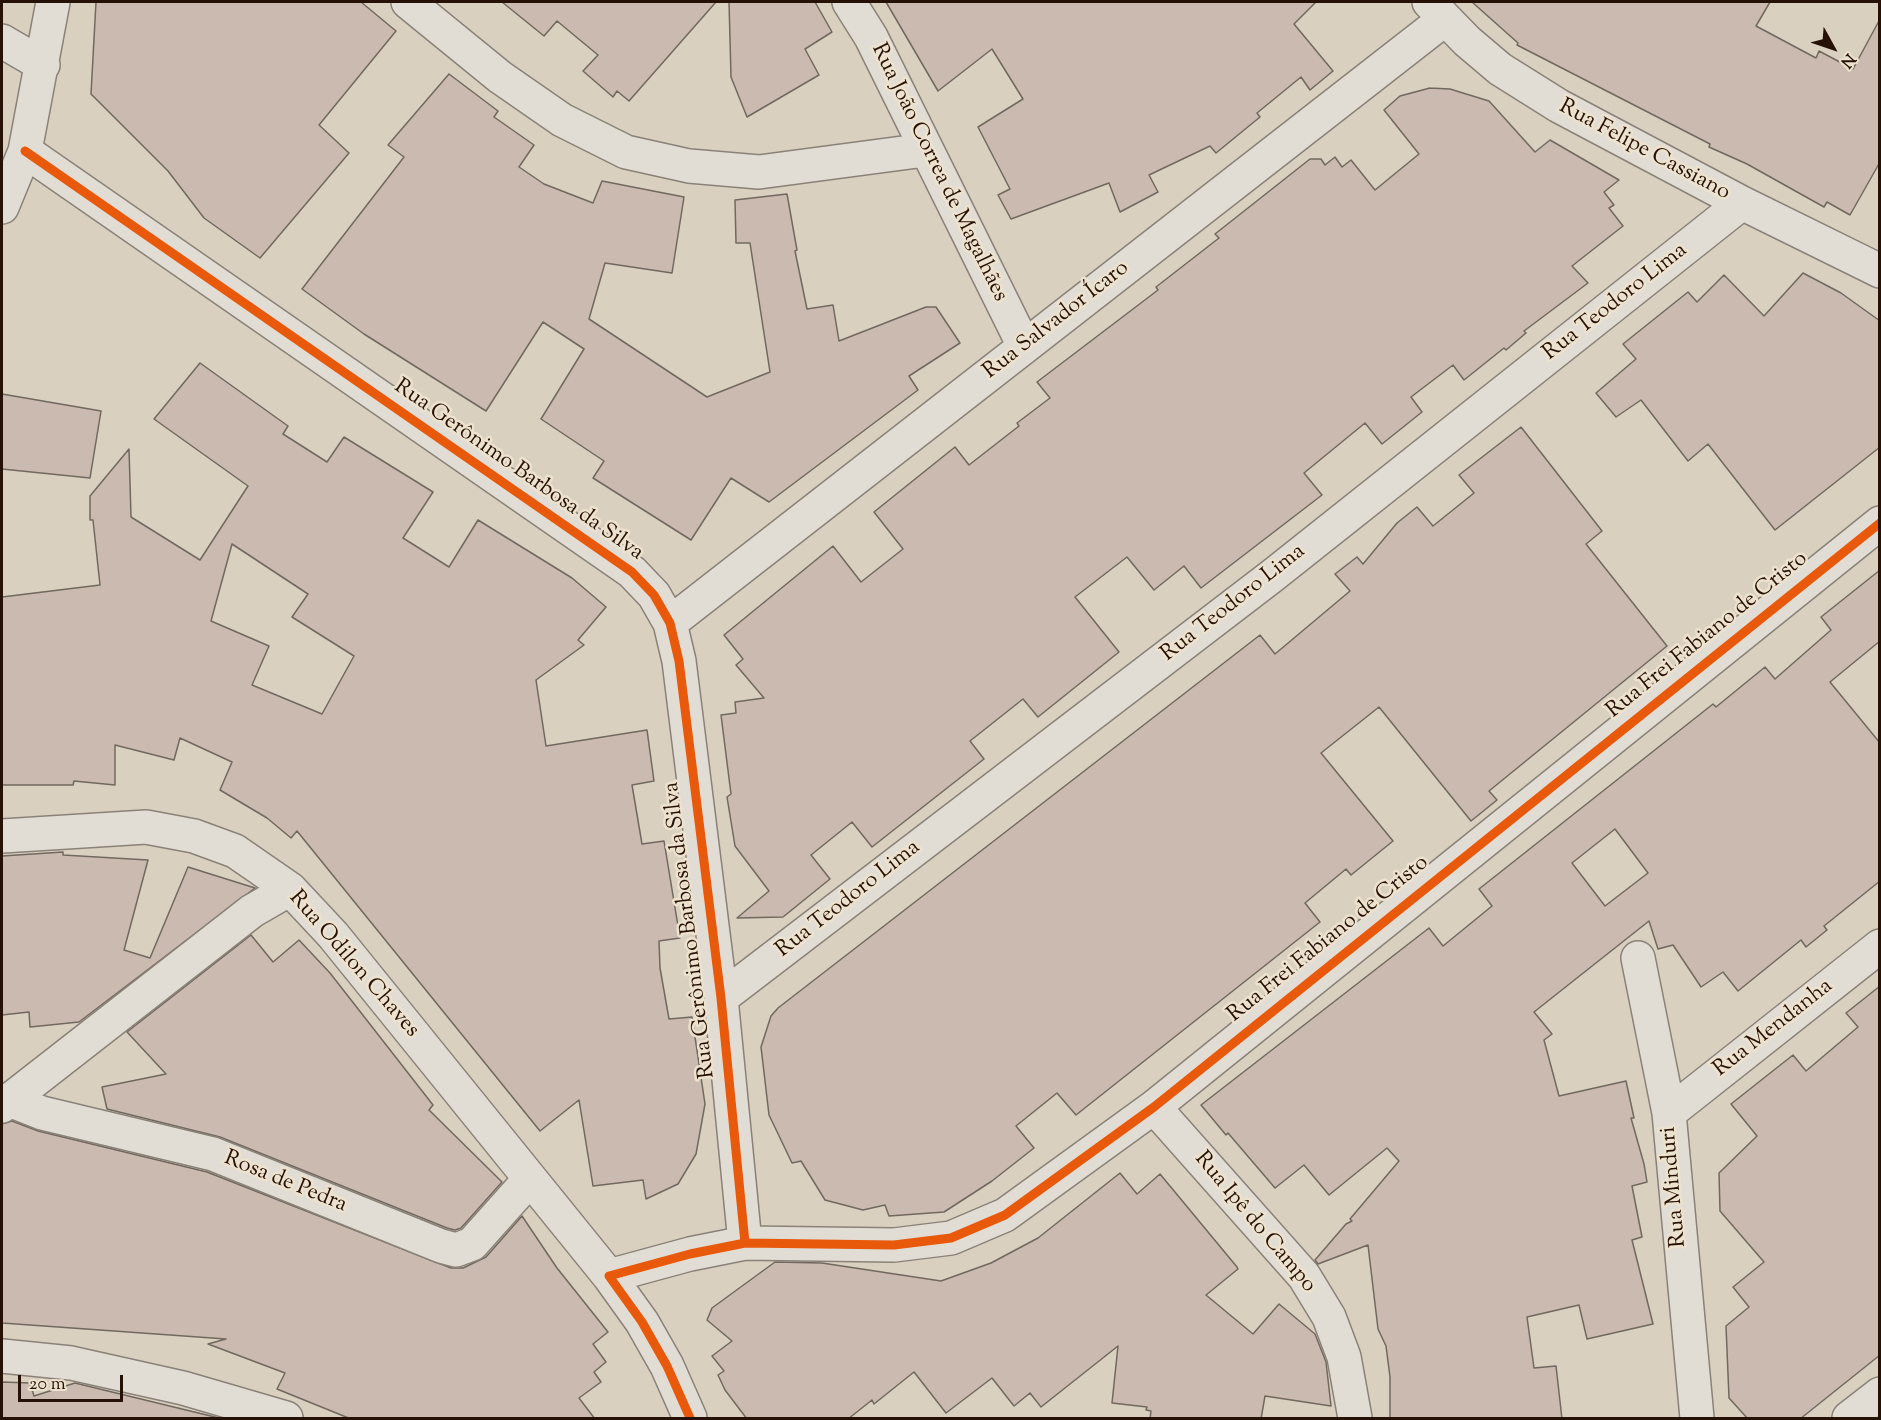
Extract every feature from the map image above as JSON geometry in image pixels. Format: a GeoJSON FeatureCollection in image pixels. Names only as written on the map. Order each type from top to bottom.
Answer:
{"type":"FeatureCollection","features":[{"type":"Feature","properties":{"kind":"street"},"geometry":{"type":"LineString","coordinates":[[2,207],[25,151],[43,65],[53,2]]}},
{"type":"Feature","properties":{"kind":"street"},"geometry":{"type":"LineString","coordinates":[[408,2],[500,77],[561,120],[626,152],[689,166],[759,172],[925,150]]}},
{"type":"Feature","properties":{"kind":"street","name":"Rua João Correa de Magalhães"},"geometry":{"type":"LineString","coordinates":[[849,2],[871,37],[1024,346]]}},
{"type":"Feature","properties":{"kind":"street","name":"Rua Felipe Cassiano"},"geometry":{"type":"LineString","coordinates":[[1437,10],[1500,69],[1559,106],[1742,203],[1880,271]]}},
{"type":"Feature","properties":{"kind":"street","name":"Rua Salvador Ícaro"},"geometry":{"type":"LineString","coordinates":[[670,623],[1024,346],[1437,10]]}},
{"type":"Feature","properties":{"kind":"street"},"geometry":{"type":"LineString","coordinates":[[2,40],[43,65]]}},
{"type":"Feature","properties":{"kind":"street","name":"Rua Gerônimo Barbosa da Silva"},"geometry":{"type":"LineString","coordinates":[[25,151],[632,572],[654,596],[670,623],[679,661],[721,998],[745,1243]]}},
{"type":"Feature","properties":{"kind":"street","name":"Rua Teodoro Lima"},"geometry":{"type":"LineString","coordinates":[[721,998],[1272,576],[1742,203]]}},
{"type":"Feature","properties":{"kind":"street","name":"Rua Frei Fabiano de Cristo"},"geometry":{"type":"LineString","coordinates":[[609,1276],[690,1254],[745,1243],[894,1245],[951,1238],[1005,1215],[1154,1107],[1880,523]]}},
{"type":"Feature","properties":{"kind":"street","name":"Rua Odilon Chaves"},"geometry":{"type":"LineString","coordinates":[[2,836],[146,827],[194,836],[235,851],[290,889],[333,935],[609,1276],[642,1322],[667,1366],[690,1419]]}},
{"type":"Feature","properties":{"kind":"street"},"geometry":{"type":"LineString","coordinates":[[5,1103],[252,911],[290,889]]}},
{"type":"Feature","properties":{"kind":"street","name":"Rua Mendanha"},"geometry":{"type":"LineString","coordinates":[[1669,1113],[1880,946]]}},
{"type":"Feature","properties":{"kind":"street","name":"Rua Minduri"},"geometry":{"type":"LineString","coordinates":[[1638,958],[1669,1113],[1697,1419]]}},
{"type":"Feature","properties":{"kind":"street","name":"Rosa de Pedra"},"geometry":{"type":"LineString","coordinates":[[5,1103],[213,1154],[456,1250],[472,1244],[530,1179]]}},
{"type":"Feature","properties":{"kind":"street","name":"Rua Ipê do Campo"},"geometry":{"type":"LineString","coordinates":[[1154,1107],[1304,1276],[1329,1317],[1344,1357],[1355,1419]]}},
{"type":"Feature","properties":{"kind":"street"},"geometry":{"type":"LineString","coordinates":[[2,1356],[71,1363],[183,1388],[243,1413],[286,1419]]}},
{"type":"Feature","properties":{"kind":"street"},"geometry":{"type":"LineString","coordinates":[[1849,1419],[1880,1394]]}},
{"type":"Feature","properties":{"kind":"building"},"geometry":{"type":"Polygon","coordinates":[[[96,2],[361,2],[396,31],[319,125],[349,153],[260,258],[204,218],[168,171],[91,94],[96,2]]]}},
{"type":"Feature","properties":{"kind":"building"},"geometry":{"type":"Polygon","coordinates":[[[502,2],[716,2],[629,101],[617,91],[613,97],[583,71],[598,55],[557,21],[544,36],[502,2]]]}},
{"type":"Feature","properties":{"kind":"building"},"geometry":{"type":"Polygon","coordinates":[[[729,2],[815,2],[832,32],[805,49],[819,75],[747,117],[731,77],[729,2]]]}},
{"type":"Feature","properties":{"kind":"building"},"geometry":{"type":"Polygon","coordinates":[[[886,2],[1316,2],[1294,24],[1333,71],[1310,90],[1301,77],[1257,113],[1260,117],[1216,153],[1210,146],[1149,175],[1158,192],[1120,212],[1109,183],[1011,219],[998,195],[1010,189],[978,127],[1023,99],[992,49],[938,91],[886,2]]]}},
{"type":"Feature","properties":{"kind":"building"},"geometry":{"type":"Polygon","coordinates":[[[1472,2],[1770,2],[1756,26],[1816,58],[1819,51],[1853,69],[1880,19],[1880,162],[1850,215],[1827,202],[1824,207],[1747,164],[1709,147],[1710,144],[1517,45],[1518,43],[1472,2]]]}},
{"type":"Feature","properties":{"kind":"building"},"geometry":{"type":"Polygon","coordinates":[[[449,74],[498,111],[494,117],[534,145],[519,167],[544,184],[593,203],[602,181],[684,197],[672,273],[605,263],[589,319],[707,397],[770,372],[750,243],[736,243],[735,200],[787,194],[797,250],[795,251],[807,309],[833,305],[839,341],[926,307],[936,307],[960,343],[909,376],[918,390],[769,502],[731,478],[691,540],[593,478],[604,461],[541,419],[584,349],[543,322],[486,411],[364,334],[302,289],[404,157],[388,145],[449,74]]]}},
{"type":"Feature","properties":{"kind":"building"},"geometry":{"type":"Polygon","coordinates":[[[1430,88],[1450,89],[1489,101],[1535,152],[1550,140],[1619,180],[1604,192],[1614,205],[1609,208],[1623,226],[1572,266],[1588,283],[1524,331],[1526,333],[1506,350],[1504,348],[1464,380],[1453,365],[1411,397],[1422,412],[1382,444],[1365,423],[1304,473],[1322,495],[1201,588],[1184,566],[1154,590],[1127,557],[1075,597],[1119,652],[1038,717],[1023,699],[970,741],[984,759],[872,847],[852,822],[811,855],[830,879],[783,917],[737,918],[769,891],[735,846],[727,797],[731,794],[721,715],[736,713],[735,702],[764,698],[736,665],[743,659],[724,635],[833,546],[861,582],[903,549],[874,512],[955,447],[969,465],[1019,426],[1017,423],[1050,398],[1037,382],[1158,290],[1156,287],[1219,238],[1215,234],[1310,159],[1321,159],[1325,165],[1335,157],[1342,167],[1351,160],[1375,190],[1419,154],[1384,110],[1400,96],[1430,88]]]}},
{"type":"Feature","properties":{"kind":"building"},"geometry":{"type":"Polygon","coordinates":[[[1803,273],[1841,293],[1880,321],[1880,447],[1775,530],[1708,444],[1688,461],[1641,400],[1616,417],[1596,393],[1636,359],[1623,344],[1688,292],[1697,302],[1724,275],[1764,316],[1803,273]]]}},
{"type":"Feature","properties":{"kind":"building"},"geometry":{"type":"Polygon","coordinates":[[[200,363],[288,426],[283,434],[327,462],[344,437],[433,492],[403,538],[449,567],[478,520],[572,578],[606,607],[578,640],[584,645],[536,680],[546,746],[647,730],[654,781],[632,785],[642,844],[664,841],[680,938],[659,941],[660,968],[669,1019],[692,1017],[705,1104],[696,1154],[678,1184],[646,1199],[643,1180],[593,1186],[579,1100],[540,1131],[297,831],[291,838],[267,818],[220,790],[232,762],[180,738],[174,760],[115,745],[115,785],[74,781],[73,785],[2,785],[2,597],[100,585],[93,520],[90,520],[90,496],[129,449],[131,517],[200,560],[248,486],[154,419],[200,363]],[[232,544],[211,621],[269,646],[252,685],[322,714],[354,656],[292,617],[308,594],[232,544]]]}},
{"type":"Feature","properties":{"kind":"building"},"geometry":{"type":"Polygon","coordinates":[[[2,394],[101,411],[90,478],[2,469],[2,394]]]}},
{"type":"Feature","properties":{"kind":"building"},"geometry":{"type":"Polygon","coordinates":[[[1521,427],[1602,531],[1586,544],[1667,646],[1489,791],[1497,800],[1471,821],[1379,707],[1321,753],[1393,841],[1351,875],[1346,869],[1305,903],[1320,922],[1076,1115],[1057,1093],[1016,1126],[1034,1148],[992,1181],[944,1212],[889,1216],[885,1205],[863,1210],[825,1200],[801,1161],[792,1163],[769,1115],[761,1047],[771,1016],[778,1008],[1260,635],[1275,654],[1350,591],[1335,574],[1357,557],[1363,564],[1397,523],[1417,507],[1433,526],[1474,493],[1459,475],[1521,427]]]}},
{"type":"Feature","properties":{"kind":"building"},"geometry":{"type":"Polygon","coordinates":[[[1880,570],[1880,641],[1830,682],[1880,743],[1880,881],[1824,926],[1827,930],[1806,947],[1801,940],[1738,991],[1723,972],[1701,987],[1673,945],[1658,949],[1649,921],[1534,1012],[1552,1034],[1544,1040],[1559,1096],[1626,1081],[1634,1118],[1631,1118],[1647,1182],[1632,1186],[1642,1237],[1632,1240],[1653,1324],[1587,1339],[1579,1305],[1527,1317],[1534,1368],[1556,1366],[1562,1419],[1390,1419],[1390,1377],[1386,1346],[1378,1329],[1368,1245],[1318,1264],[1315,1260],[1346,1224],[1352,1221],[1350,1219],[1399,1161],[1387,1148],[1329,1195],[1304,1165],[1275,1188],[1201,1105],[1429,928],[1443,946],[1492,906],[1479,889],[1713,704],[1716,707],[1765,667],[1775,679],[1831,630],[1821,617],[1880,570]],[[1615,829],[1572,863],[1605,906],[1648,873],[1615,829]]]}},
{"type":"Feature","properties":{"kind":"building"},"geometry":{"type":"Polygon","coordinates":[[[63,852],[63,855],[148,860],[124,950],[150,958],[188,867],[255,888],[79,1022],[30,1027],[29,1012],[2,1015],[2,856],[63,852]]]}},
{"type":"Feature","properties":{"kind":"building"},"geometry":{"type":"Polygon","coordinates":[[[251,935],[273,962],[299,940],[330,973],[433,1105],[429,1110],[502,1182],[461,1228],[455,1230],[447,1228],[220,1137],[107,1109],[102,1087],[166,1074],[127,1032],[251,935]]]}},
{"type":"Feature","properties":{"kind":"building"},"geometry":{"type":"Polygon","coordinates":[[[1880,986],[1880,1355],[1800,1419],[1748,1419],[1729,1398],[1726,1326],[1749,1307],[1733,1287],[1764,1262],[1720,1211],[1719,1173],[1757,1136],[1731,1104],[1793,1055],[1806,1071],[1858,1027],[1846,1013],[1880,986]]]}},
{"type":"Feature","properties":{"kind":"building"},"geometry":{"type":"Polygon","coordinates":[[[12,1121],[38,1131],[207,1172],[451,1268],[463,1268],[486,1257],[522,1216],[557,1268],[608,1332],[593,1344],[606,1362],[594,1372],[601,1382],[579,1398],[595,1419],[351,1419],[277,1389],[285,1373],[208,1344],[226,1339],[2,1323],[2,1124],[12,1121]]]}},
{"type":"Feature","properties":{"kind":"building"},"geometry":{"type":"Polygon","coordinates":[[[1120,1173],[1137,1194],[1160,1174],[1237,1267],[1238,1269],[1206,1295],[1253,1334],[1279,1304],[1315,1334],[1326,1362],[1331,1406],[1265,1396],[1261,1419],[1150,1419],[1151,1411],[1146,1410],[1147,1407],[1112,1403],[1118,1346],[1041,1407],[1030,1393],[1014,1406],[992,1378],[946,1413],[914,1372],[874,1404],[872,1400],[848,1419],[747,1419],[725,1390],[718,1375],[724,1371],[712,1356],[732,1341],[707,1320],[712,1308],[775,1262],[822,1263],[941,1281],[991,1263],[1038,1238],[1120,1173]]]}},
{"type":"Feature","properties":{"kind":"building"},"geometry":{"type":"Polygon","coordinates":[[[2,1382],[30,1383],[34,1396],[75,1383],[219,1418],[2,1419],[2,1382]]]}},
{"type":"Feature","properties":{"kind":"cycle path"},"geometry":{"type":"LineString","coordinates":[[25,151],[632,572],[654,595],[670,623],[679,661],[721,998],[745,1243]]}},
{"type":"Feature","properties":{"kind":"cycle path"},"geometry":{"type":"LineString","coordinates":[[690,1418],[667,1366],[642,1322],[609,1276],[690,1254],[745,1243],[894,1245],[951,1238],[1005,1215],[1154,1107],[1880,523]]}}]}
